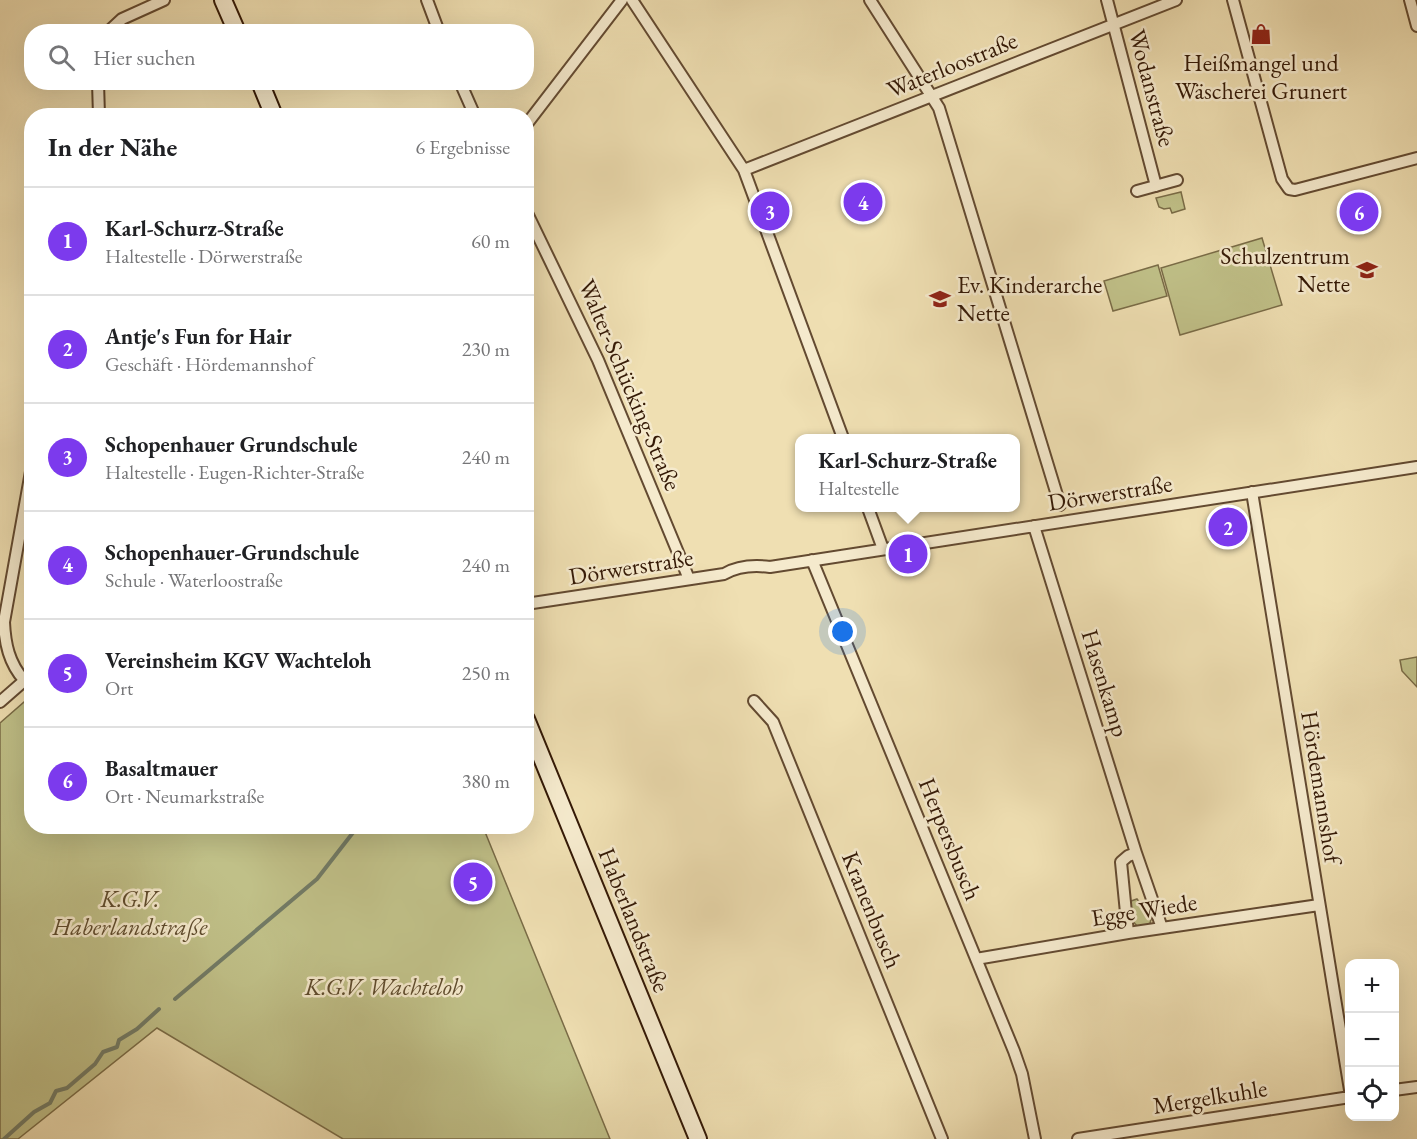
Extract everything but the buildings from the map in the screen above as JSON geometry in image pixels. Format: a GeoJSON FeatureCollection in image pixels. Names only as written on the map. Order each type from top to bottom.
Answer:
{"type":"FeatureCollection","features":[{"type":"Feature","properties":{"kind":"street"},"geometry":{"type":"LineString","coordinates":[[117,24],[164,0]]}},
{"type":"Feature","properties":{"kind":"street"},"geometry":{"type":"LineString","coordinates":[[223,0],[234,24]]}},
{"type":"Feature","properties":{"kind":"street"},"geometry":{"type":"LineString","coordinates":[[427,0],[436,24]]}},
{"type":"Feature","properties":{"kind":"street"},"geometry":{"type":"LineString","coordinates":[[534,115],[622,0]]}},
{"type":"Feature","properties":{"kind":"street"},"geometry":{"type":"LineString","coordinates":[[632,0],[744,170],[842,434]]}},
{"type":"Feature","properties":{"kind":"street"},"geometry":{"type":"LineString","coordinates":[[870,0],[939,108],[1060,505]]}},
{"type":"Feature","properties":{"kind":"street","name":"Wodanstraße"},"geometry":{"type":"LineString","coordinates":[[1107,0],[1156,186]]}},
{"type":"Feature","properties":{"kind":"street","name":"Waterloostraße"},"geometry":{"type":"LineString","coordinates":[[744,170],[1176,0]]}},
{"type":"Feature","properties":{"kind":"street"},"geometry":{"type":"LineString","coordinates":[[1233,0],[1282,179],[1289,189],[1295,190],[1417,158]]}},
{"type":"Feature","properties":{"kind":"street"},"geometry":{"type":"LineString","coordinates":[[1410,0],[1417,26]]}},
{"type":"Feature","properties":{"kind":"street"},"geometry":{"type":"LineString","coordinates":[[98,90],[99,108]]}},
{"type":"Feature","properties":{"kind":"street"},"geometry":{"type":"LineString","coordinates":[[263,90],[271,108]]}},
{"type":"Feature","properties":{"kind":"street"},"geometry":{"type":"LineString","coordinates":[[464,90],[472,108]]}},
{"type":"Feature","properties":{"kind":"street","name":"Wodanstraße"},"geometry":{"type":"LineString","coordinates":[[1137,191],[1177,180]]}},
{"type":"Feature","properties":{"kind":"street","name":"Walter-Schücking-Straße"},"geometry":{"type":"LineString","coordinates":[[534,228],[598,360],[689,579]]}},
{"type":"Feature","properties":{"kind":"street","name":"Dörwerstraße"},"geometry":{"type":"LineString","coordinates":[[534,603],[724,574],[732,569],[758,565],[770,567],[1417,467]]}},
{"type":"Feature","properties":{"kind":"street","name":"Hördemannshof"},"geometry":{"type":"LineString","coordinates":[[1252,492],[1346,1067]]}},
{"type":"Feature","properties":{"kind":"street"},"geometry":{"type":"LineString","coordinates":[[24,511],[4,622],[5,641],[12,664],[24,674]]}},
{"type":"Feature","properties":{"kind":"street"},"geometry":{"type":"LineString","coordinates":[[870,512],[883,549]]}},
{"type":"Feature","properties":{"kind":"street","name":"Hasenkamp"},"geometry":{"type":"LineString","coordinates":[[1034,526],[1136,853],[1162,928]]}},
{"type":"Feature","properties":{"kind":"street","name":"Herpersbusch"},"geometry":{"type":"LineString","coordinates":[[812,560],[1022,1074],[1035,1139]]}},
{"type":"Feature","properties":{"kind":"street"},"geometry":{"type":"LineString","coordinates":[[0,702],[24,681]]}},
{"type":"Feature","properties":{"kind":"street","name":"Kranenbusch"},"geometry":{"type":"LineString","coordinates":[[754,701],[773,722],[942,1139]]}},
{"type":"Feature","properties":{"kind":"street","name":"Haberlandstraße"},"geometry":{"type":"LineString","coordinates":[[534,739],[698,1139]]}},
{"type":"Feature","properties":{"kind":"street"},"geometry":{"type":"LineString","coordinates":[[1128,933],[1122,862],[1128,856],[1136,853]]}},
{"type":"Feature","properties":{"kind":"street","name":"Egge Wiede"},"geometry":{"type":"LineString","coordinates":[[976,959],[1128,933],[1319,905]]}},
{"type":"Feature","properties":{"kind":"street"},"geometry":{"type":"LineString","coordinates":[[1399,1089],[1417,1086]]}},
{"type":"Feature","properties":{"kind":"street","name":"Mergelkuhle"},"geometry":{"type":"LineString","coordinates":[[1078,1139],[1345,1098]]}},
{"type":"Feature","properties":{"kind":"green space"},"geometry":{"type":"Polygon","coordinates":[[[1181,192],[1185,209],[1172,213],[1170,208],[1159,207],[1156,198],[1181,192]]]}},
{"type":"Feature","properties":{"kind":"green space"},"geometry":{"type":"Polygon","coordinates":[[[1262,238],[1282,305],[1180,335],[1161,268],[1262,238]]]}},
{"type":"Feature","properties":{"kind":"green space"},"geometry":{"type":"Polygon","coordinates":[[[1158,265],[1167,296],[1113,311],[1104,281],[1158,265]]]}},
{"type":"Feature","properties":{"kind":"green space"},"geometry":{"type":"Polygon","coordinates":[[[1417,657],[1417,687],[1402,671],[1400,660],[1417,657]]]}},
{"type":"Feature","properties":{"kind":"green space","name":"K.G.V. Wachteloh"},"geometry":{"type":"Polygon","coordinates":[[[24,702],[24,834],[486,834],[610,1139],[343,1139],[157,1028],[18,1139],[0,1139],[0,723],[24,702]]]}},
{"type":"Feature","properties":{"kind":"green space"},"geometry":{"type":"Polygon","coordinates":[[[1137,899],[1144,908],[1150,906],[1152,917],[1149,926],[1138,927],[1130,918],[1128,902],[1137,899]]]}},
{"type":"Feature","properties":{"kind":"waterway"},"geometry":{"type":"LineString","coordinates":[[175,999],[317,879],[352,834]]}},
{"type":"Feature","properties":{"kind":"waterway"},"geometry":{"type":"LineString","coordinates":[[4,1139],[34,1112],[50,1103],[56,1091],[67,1088],[95,1064],[103,1052],[117,1047],[119,1040],[137,1029],[159,1009]]}},
{"type":"Feature","properties":{"kind":"place","name":"Heißmangel und Wäscherei Grunert"},"geometry":{"type":"Point","coordinates":[1261,34]}},
{"type":"Feature","properties":{"kind":"place","name":"Schopenhauer-Grundschule"},"geometry":{"type":"Point","coordinates":[863,202]}},
{"type":"Feature","properties":{"kind":"place","name":"Schopenhauer Grundschule"},"geometry":{"type":"Point","coordinates":[770,211]}},
{"type":"Feature","properties":{"kind":"place","name":"Basaltmauer"},"geometry":{"type":"Point","coordinates":[1359,212]}},
{"type":"Feature","properties":{"kind":"place","name":"Schulzentrum Nette"},"geometry":{"type":"Point","coordinates":[1367,270]}},
{"type":"Feature","properties":{"kind":"place","name":"Ev. Kinderarche Nette"},"geometry":{"type":"Point","coordinates":[940,299]}},
{"type":"Feature","properties":{"kind":"place","name":"Antje's Fun for Hair"},"geometry":{"type":"Point","coordinates":[1228,527]}},
{"type":"Feature","properties":{"kind":"place","name":"Karl-Schurz-Straße"},"geometry":{"type":"Point","coordinates":[908,554]}},
{"type":"Feature","properties":{"kind":"place","name":"Vereinsheim KGV Wachteloh"},"geometry":{"type":"Point","coordinates":[473,882]}},
{"type":"Feature","properties":{"kind":"park label","name":"K.G.V. Haberlandstraße"},"geometry":{"type":"Point","coordinates":[130,913]}}]}
